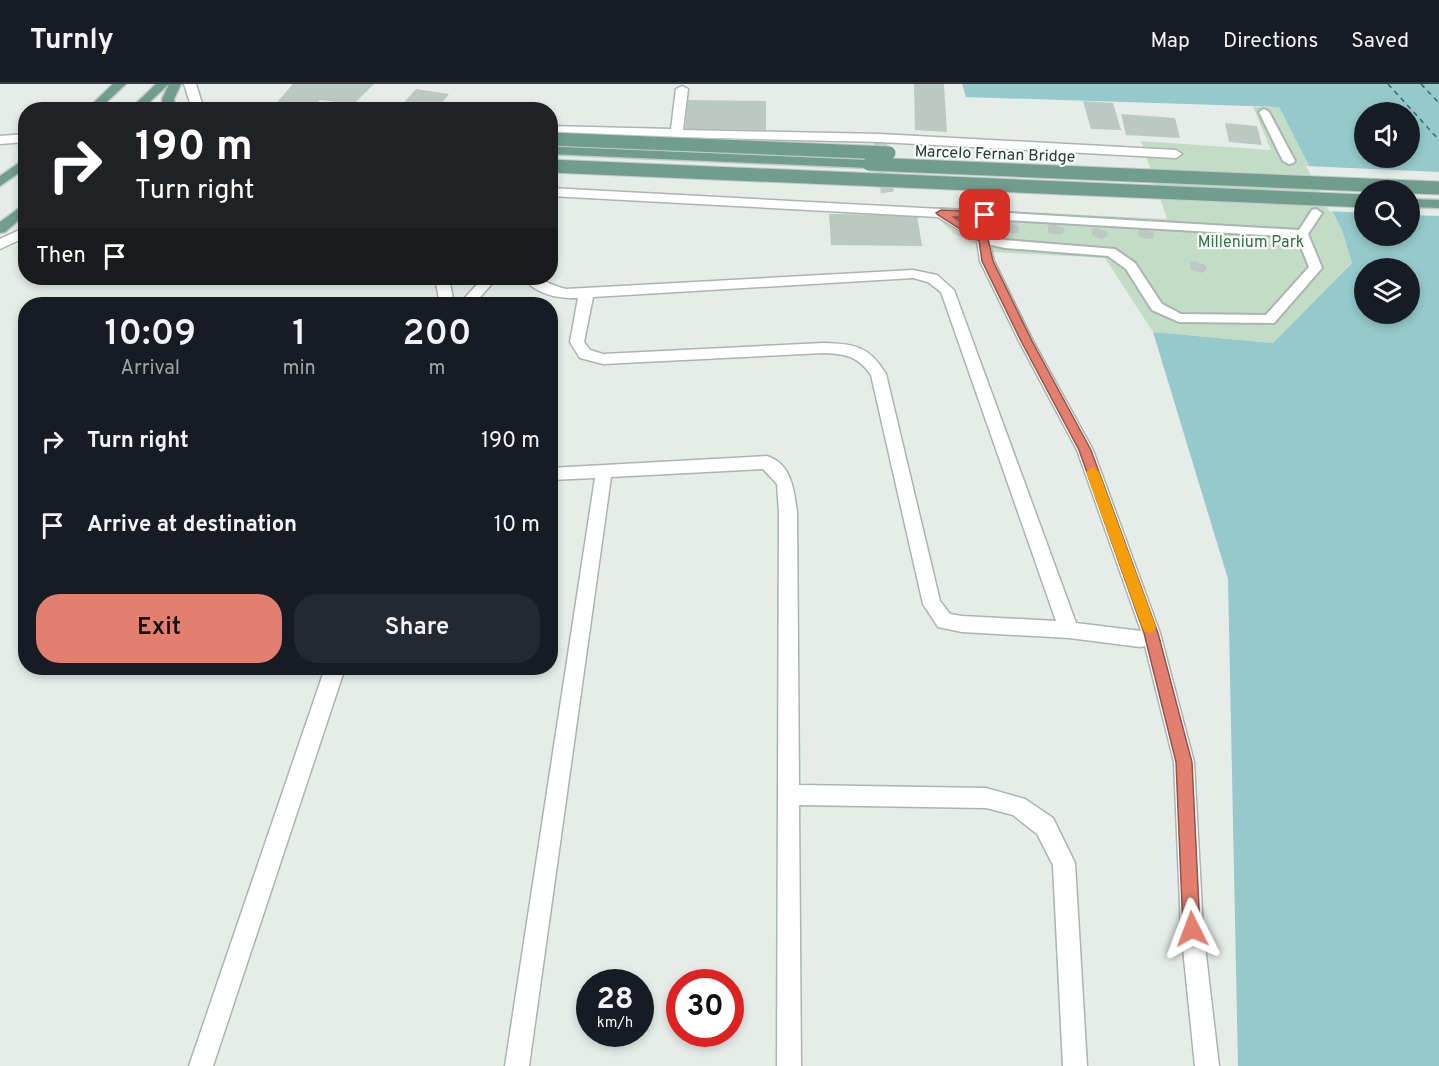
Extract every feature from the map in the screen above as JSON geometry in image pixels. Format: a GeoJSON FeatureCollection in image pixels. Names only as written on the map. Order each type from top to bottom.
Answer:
{"type":"FeatureCollection","features":[{"type":"Feature","properties":{"kind":"main road"},"geometry":{"type":"LineString","coordinates":[[100,102],[120,84]]}},
{"type":"Feature","properties":{"kind":"main road"},"geometry":{"type":"LineString","coordinates":[[143,102],[162,84]]}},
{"type":"Feature","properties":{"kind":"main road"},"geometry":{"type":"LineString","coordinates":[[168,102],[175,84]]}},
{"type":"Feature","properties":{"kind":"main road"},"geometry":{"type":"LineString","coordinates":[[558,139],[964,156],[1064,172]]}},
{"type":"Feature","properties":{"kind":"main road","name":"Marcelo Fernan Bridge"},"geometry":{"type":"LineString","coordinates":[[558,150],[1439,188]]}},
{"type":"Feature","properties":{"kind":"main road","name":"Marcelo Fernan Bridge"},"geometry":{"type":"LineString","coordinates":[[558,166],[1354,201]]}},
{"type":"Feature","properties":{"kind":"main road"},"geometry":{"type":"LineString","coordinates":[[0,182],[18,168]]}},
{"type":"Feature","properties":{"kind":"main road"},"geometry":{"type":"LineString","coordinates":[[1420,203],[1439,204]]}},
{"type":"Feature","properties":{"kind":"main road"},"geometry":{"type":"LineString","coordinates":[[0,213],[18,205]]}},
{"type":"Feature","properties":{"kind":"main road"},"geometry":{"type":"LineString","coordinates":[[0,230],[18,214]]}},
{"type":"Feature","properties":{"kind":"main road"},"geometry":{"type":"LineString","coordinates":[[0,230],[18,222]]}},
{"type":"Feature","properties":{"kind":"street"},"geometry":{"type":"LineString","coordinates":[[190,84],[195,102]]}},
{"type":"Feature","properties":{"kind":"street"},"geometry":{"type":"LineString","coordinates":[[676,133],[682,88]]}},
{"type":"Feature","properties":{"kind":"street"},"geometry":{"type":"LineString","coordinates":[[558,130],[880,139],[1176,154]]}},
{"type":"Feature","properties":{"kind":"street"},"geometry":{"type":"LineString","coordinates":[[0,140],[18,139]]}},
{"type":"Feature","properties":{"kind":"street"},"geometry":{"type":"LineString","coordinates":[[558,192],[889,204],[941,213],[983,239],[987,261],[1026,341],[1085,450],[1151,633],[1184,762],[1192,929],[1207,1066]]}},
{"type":"Feature","properties":{"kind":"street"},"geometry":{"type":"LineString","coordinates":[[0,245],[18,235]]}},
{"type":"Feature","properties":{"kind":"street"},"geometry":{"type":"LineString","coordinates":[[540,285],[545,289],[567,294],[586,294],[913,274],[932,278],[947,290],[1069,630]]}},
{"type":"Feature","properties":{"kind":"street"},"geometry":{"type":"LineString","coordinates":[[472,297],[484,285]]}},
{"type":"Feature","properties":{"kind":"street"},"geometry":{"type":"LineString","coordinates":[[586,294],[577,342],[585,354],[603,359],[824,348],[851,349],[867,356],[878,374],[932,604],[945,621],[1069,630],[1140,639]]}},
{"type":"Feature","properties":{"kind":"street"},"geometry":{"type":"LineString","coordinates":[[558,473],[766,462],[785,483],[788,512],[790,795],[789,1066]]}},
{"type":"Feature","properties":{"kind":"street"},"geometry":{"type":"LineString","coordinates":[[517,1066],[604,470]]}},
{"type":"Feature","properties":{"kind":"street"},"geometry":{"type":"LineString","coordinates":[[201,1066],[333,675]]}},
{"type":"Feature","properties":{"kind":"street"},"geometry":{"type":"LineString","coordinates":[[790,795],[986,798],[1018,806],[1045,826],[1064,863],[1075,1066]]}},
{"type":"Feature","properties":{"kind":"lane"},"geometry":{"type":"LineString","coordinates":[[1264,112],[1289,161]]}},
{"type":"Feature","properties":{"kind":"lane"},"geometry":{"type":"LineString","coordinates":[[941,213],[1302,234]]}},
{"type":"Feature","properties":{"kind":"lane"},"geometry":{"type":"LineString","coordinates":[[1302,234],[1316,213]]}},
{"type":"Feature","properties":{"kind":"lane"},"geometry":{"type":"LineString","coordinates":[[983,239],[1005,244],[1111,252],[1131,266],[1157,308],[1179,318],[1269,320],[1316,267],[1302,234]]}},
{"type":"Feature","properties":{"kind":"green space","name":"Millenium Park"},"geometry":{"type":"Polygon","coordinates":[[[1253,107],[1279,107],[1342,230],[1352,263],[1273,343],[1153,332],[1105,258],[992,252],[953,233],[938,218],[937,208],[1167,219],[1141,141],[1271,150],[1253,107]]]}},
{"type":"Feature","properties":{"kind":"water"},"geometry":{"type":"Polygon","coordinates":[[[962,84],[1439,84],[1439,1066],[1238,1066],[1228,579],[1153,332],[1273,343],[1352,263],[1342,230],[1279,107],[966,97],[962,84]]]}},
{"type":"Feature","properties":{"kind":"pier"},"geometry":{"type":"Polygon","coordinates":[[[1306,166],[1439,172],[1439,216],[1420,215],[1420,180],[1354,180],[1354,212],[1329,211],[1306,166]]]}},
{"type":"Feature","properties":{"kind":"building"},"geometry":{"type":"Polygon","coordinates":[[[293,84],[374,84],[356,102],[320,100],[318,102],[277,102],[293,84]]]}},
{"type":"Feature","properties":{"kind":"building"},"geometry":{"type":"Polygon","coordinates":[[[914,84],[944,84],[947,132],[915,130],[914,84]]]}},
{"type":"Feature","properties":{"kind":"building"},"geometry":{"type":"Polygon","coordinates":[[[416,89],[449,94],[442,102],[404,102],[416,89]]]}},
{"type":"Feature","properties":{"kind":"building"},"geometry":{"type":"Polygon","coordinates":[[[688,100],[766,101],[766,130],[685,129],[688,100]]]}},
{"type":"Feature","properties":{"kind":"building"},"geometry":{"type":"Polygon","coordinates":[[[1083,101],[1113,103],[1121,130],[1091,129],[1083,101]]]}},
{"type":"Feature","properties":{"kind":"building"},"geometry":{"type":"Polygon","coordinates":[[[1121,114],[1175,118],[1180,138],[1126,135],[1121,114]]]}},
{"type":"Feature","properties":{"kind":"building"},"geometry":{"type":"Polygon","coordinates":[[[1225,123],[1257,126],[1262,145],[1229,142],[1225,123]]]}},
{"type":"Feature","properties":{"kind":"building"},"geometry":{"type":"Polygon","coordinates":[[[829,214],[917,215],[922,246],[831,245],[829,214]]]}},
{"type":"Feature","properties":{"kind":"building"},"geometry":{"type":"Polygon","coordinates":[[[1009,223],[1019,226],[1018,233],[1008,233],[1004,230],[1002,227],[1009,223]]]}},
{"type":"Feature","properties":{"kind":"building"},"geometry":{"type":"Polygon","coordinates":[[[1053,224],[1063,228],[1062,234],[1048,232],[1048,226],[1053,224]]]}},
{"type":"Feature","properties":{"kind":"building"},"geometry":{"type":"Polygon","coordinates":[[[1092,229],[1106,231],[1108,235],[1101,239],[1092,235],[1092,229]]]}},
{"type":"Feature","properties":{"kind":"building"},"geometry":{"type":"Polygon","coordinates":[[[1138,230],[1153,232],[1153,238],[1138,236],[1138,230]]]}},
{"type":"Feature","properties":{"kind":"building"},"geometry":{"type":"Polygon","coordinates":[[[1217,234],[1227,238],[1228,244],[1213,242],[1212,235],[1217,234]]]}},
{"type":"Feature","properties":{"kind":"building"},"geometry":{"type":"Polygon","coordinates":[[[1195,261],[1205,265],[1207,268],[1205,271],[1201,273],[1190,269],[1190,262],[1195,261]]]}},
{"type":"Feature","properties":{"kind":"ferry route"},"geometry":{"type":"LineString","coordinates":[[1388,84],[1439,140]]}},
{"type":"Feature","properties":{"kind":"ferry route"},"geometry":{"type":"LineString","coordinates":[[1421,84],[1439,103]]}},
{"type":"Feature","properties":{"kind":"tunnel"},"geometry":{"type":"LineString","coordinates":[[880,140],[888,197]]}},
{"type":"Feature","properties":{"kind":"slow traffic"},"geometry":{"type":"LineString","coordinates":[[1093,472],[1149,627]]}},
{"type":"Feature","properties":{"kind":"route"},"geometry":{"type":"LineString","coordinates":[[985,215],[941,213],[983,239],[987,261],[1026,341],[1085,450],[1151,633],[1184,762],[1192,929]]}}]}
